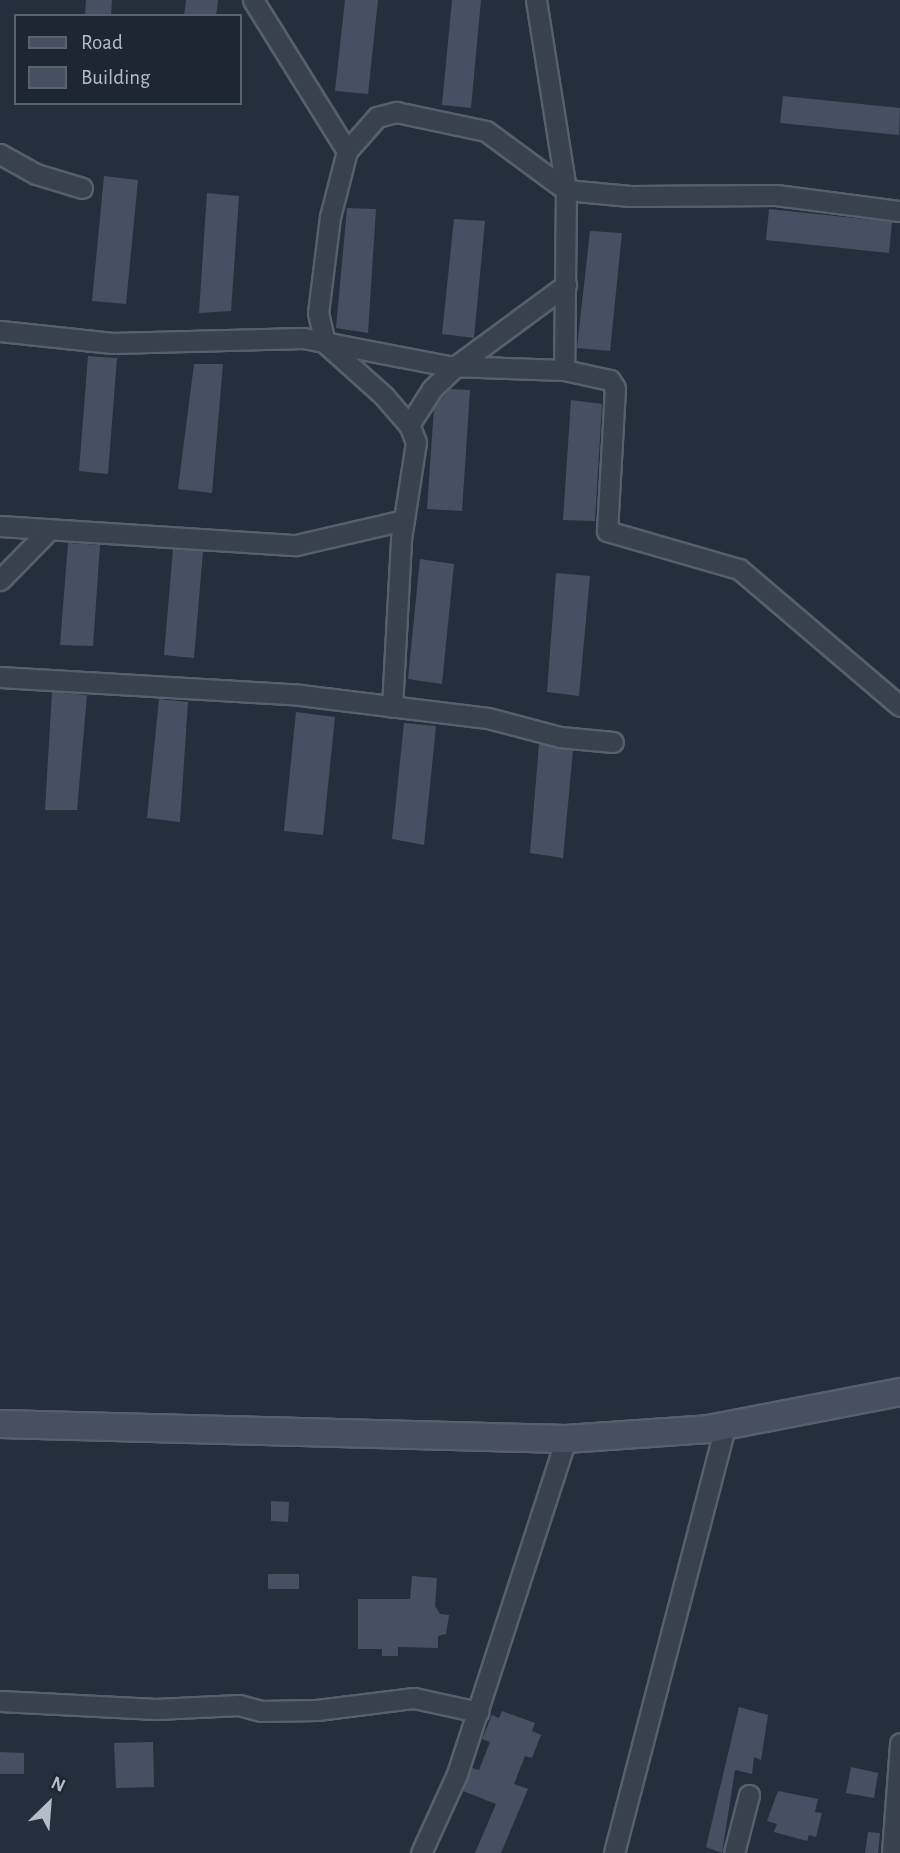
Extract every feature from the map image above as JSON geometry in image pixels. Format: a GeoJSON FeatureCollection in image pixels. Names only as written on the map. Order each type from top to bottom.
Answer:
{"type":"FeatureCollection","features":[{"type":"Feature","properties":{"kind":"main road"},"geometry":{"type":"LineString","coordinates":[[2,1427],[566,1439],[725,1426],[900,1392]]}},
{"type":"Feature","properties":{"kind":"street"},"geometry":{"type":"LineString","coordinates":[[253,0],[347,151]]}},
{"type":"Feature","properties":{"kind":"street"},"geometry":{"type":"LineString","coordinates":[[536,0],[566,190],[564,370]]}},
{"type":"Feature","properties":{"kind":"street"},"geometry":{"type":"LineString","coordinates":[[392,707],[404,520],[416,442],[409,425],[325,343],[318,313],[330,217],[347,151],[377,117],[396,112],[486,131],[566,190],[630,197],[776,195],[900,208]]}},
{"type":"Feature","properties":{"kind":"street"},"geometry":{"type":"LineString","coordinates":[[0,154],[36,174],[82,188]]}},
{"type":"Feature","properties":{"kind":"street"},"geometry":{"type":"LineString","coordinates":[[409,425],[432,389],[456,366],[566,285]]}},
{"type":"Feature","properties":{"kind":"street"},"geometry":{"type":"LineString","coordinates":[[0,331],[112,343],[303,338],[456,366],[564,370],[610,380],[615,388],[607,531],[739,569],[900,706]]}},
{"type":"Feature","properties":{"kind":"street"},"geometry":{"type":"LineString","coordinates":[[0,526],[296,545],[404,520]]}},
{"type":"Feature","properties":{"kind":"street"},"geometry":{"type":"LineString","coordinates":[[0,580],[50,529]]}},
{"type":"Feature","properties":{"kind":"street"},"geometry":{"type":"LineString","coordinates":[[0,677],[300,695],[488,718],[560,737],[613,742]]}},
{"type":"Feature","properties":{"kind":"street"},"geometry":{"type":"LineString","coordinates":[[614,1853],[725,1426]]}},
{"type":"Feature","properties":{"kind":"street"},"geometry":{"type":"LineString","coordinates":[[421,1853],[478,1712],[566,1439]]}},
{"type":"Feature","properties":{"kind":"street"},"geometry":{"type":"LineString","coordinates":[[0,1702],[156,1709],[239,1705],[261,1711],[317,1710],[414,1698],[478,1712]]}},
{"type":"Feature","properties":{"kind":"street"},"geometry":{"type":"LineString","coordinates":[[892,1853],[900,1743]]}},
{"type":"Feature","properties":{"kind":"street"},"geometry":{"type":"LineString","coordinates":[[734,1853],[750,1794]]}},
{"type":"Feature","properties":{"kind":"building"},"geometry":{"type":"Polygon","coordinates":[[[86,0],[112,0],[111,14],[85,14],[86,0]]]}},
{"type":"Feature","properties":{"kind":"building"},"geometry":{"type":"Polygon","coordinates":[[[186,0],[218,0],[216,14],[184,14],[186,0]]]}},
{"type":"Feature","properties":{"kind":"building"},"geometry":{"type":"Polygon","coordinates":[[[345,0],[378,0],[368,94],[335,91],[345,0]]]}},
{"type":"Feature","properties":{"kind":"building"},"geometry":{"type":"Polygon","coordinates":[[[452,0],[481,0],[471,108],[442,105],[452,0]]]}},
{"type":"Feature","properties":{"kind":"building"},"geometry":{"type":"Polygon","coordinates":[[[783,96],[900,108],[899,135],[780,123],[783,96]]]}},
{"type":"Feature","properties":{"kind":"building"},"geometry":{"type":"Polygon","coordinates":[[[104,176],[138,180],[126,304],[92,301],[104,176]]]}},
{"type":"Feature","properties":{"kind":"building"},"geometry":{"type":"Polygon","coordinates":[[[207,193],[239,196],[231,311],[199,313],[207,193]]]}},
{"type":"Feature","properties":{"kind":"building"},"geometry":{"type":"Polygon","coordinates":[[[347,208],[376,209],[368,333],[336,328],[347,208]]]}},
{"type":"Feature","properties":{"kind":"building"},"geometry":{"type":"Polygon","coordinates":[[[769,209],[892,222],[889,253],[766,240],[769,209]]]}},
{"type":"Feature","properties":{"kind":"building"},"geometry":{"type":"Polygon","coordinates":[[[454,219],[485,221],[474,338],[442,334],[454,219]]]}},
{"type":"Feature","properties":{"kind":"building"},"geometry":{"type":"Polygon","coordinates":[[[590,231],[622,233],[610,351],[577,348],[590,231]]]}},
{"type":"Feature","properties":{"kind":"building"},"geometry":{"type":"Polygon","coordinates":[[[88,356],[117,358],[108,474],[79,471],[88,356]]]}},
{"type":"Feature","properties":{"kind":"building"},"geometry":{"type":"Polygon","coordinates":[[[194,364],[223,364],[212,493],[178,489],[194,364]]]}},
{"type":"Feature","properties":{"kind":"building"},"geometry":{"type":"Polygon","coordinates":[[[450,389],[470,390],[462,511],[427,509],[434,408],[450,389]]]}},
{"type":"Feature","properties":{"kind":"building"},"geometry":{"type":"Polygon","coordinates":[[[571,400],[602,404],[595,521],[563,520],[571,400]]]}},
{"type":"Feature","properties":{"kind":"building"},"geometry":{"type":"Polygon","coordinates":[[[68,543],[100,545],[93,646],[60,645],[68,543]]]}},
{"type":"Feature","properties":{"kind":"building"},"geometry":{"type":"Polygon","coordinates":[[[173,549],[203,551],[194,658],[164,655],[173,549]]]}},
{"type":"Feature","properties":{"kind":"building"},"geometry":{"type":"Polygon","coordinates":[[[420,559],[454,564],[442,684],[408,679],[420,559]]]}},
{"type":"Feature","properties":{"kind":"building"},"geometry":{"type":"Polygon","coordinates":[[[556,573],[590,576],[579,696],[547,692],[556,573]]]}},
{"type":"Feature","properties":{"kind":"building"},"geometry":{"type":"Polygon","coordinates":[[[52,692],[87,695],[77,810],[45,810],[52,692]]]}},
{"type":"Feature","properties":{"kind":"building"},"geometry":{"type":"Polygon","coordinates":[[[159,699],[188,702],[180,822],[147,818],[159,699]]]}},
{"type":"Feature","properties":{"kind":"building"},"geometry":{"type":"Polygon","coordinates":[[[296,712],[335,717],[323,835],[284,831],[296,712]]]}},
{"type":"Feature","properties":{"kind":"building"},"geometry":{"type":"Polygon","coordinates":[[[404,723],[436,726],[424,845],[392,839],[404,723]]]}},
{"type":"Feature","properties":{"kind":"building"},"geometry":{"type":"Polygon","coordinates":[[[539,744],[573,750],[563,858],[530,853],[539,744]]]}},
{"type":"Feature","properties":{"kind":"building"},"geometry":{"type":"Polygon","coordinates":[[[271,1501],[289,1502],[288,1522],[271,1521],[271,1501]]]}},
{"type":"Feature","properties":{"kind":"building"},"geometry":{"type":"Polygon","coordinates":[[[268,1574],[299,1574],[299,1589],[268,1589],[268,1574]]]}},
{"type":"Feature","properties":{"kind":"building"},"geometry":{"type":"Polygon","coordinates":[[[412,1576],[437,1578],[435,1606],[440,1614],[449,1615],[446,1634],[438,1636],[438,1648],[398,1647],[398,1656],[382,1656],[382,1649],[358,1649],[358,1599],[410,1599],[412,1576]]]}},
{"type":"Feature","properties":{"kind":"building"},"geometry":{"type":"Polygon","coordinates":[[[739,1707],[768,1715],[761,1760],[754,1757],[752,1774],[735,1770],[722,1853],[706,1847],[739,1707]]]}},
{"type":"Feature","properties":{"kind":"building"},"geometry":{"type":"Polygon","coordinates":[[[502,1711],[535,1723],[532,1731],[541,1735],[532,1758],[525,1756],[514,1784],[528,1789],[501,1853],[475,1853],[496,1804],[463,1791],[472,1768],[479,1770],[490,1742],[482,1739],[492,1715],[499,1718],[502,1711]]]}},
{"type":"Feature","properties":{"kind":"building"},"geometry":{"type":"Polygon","coordinates":[[[153,1742],[154,1787],[116,1788],[114,1743],[153,1742]]]}},
{"type":"Feature","properties":{"kind":"building"},"geometry":{"type":"Polygon","coordinates":[[[0,1752],[24,1753],[24,1774],[0,1774],[0,1752]]]}},
{"type":"Feature","properties":{"kind":"building"},"geometry":{"type":"Polygon","coordinates":[[[851,1767],[878,1773],[874,1798],[846,1793],[851,1767]]]}},
{"type":"Feature","properties":{"kind":"building"},"geometry":{"type":"Polygon","coordinates":[[[778,1791],[818,1799],[815,1812],[822,1813],[816,1837],[809,1835],[807,1841],[774,1832],[777,1824],[767,1821],[778,1791]]]}},
{"type":"Feature","properties":{"kind":"building"},"geometry":{"type":"Polygon","coordinates":[[[868,1832],[880,1833],[878,1853],[865,1853],[868,1832]]]}}]}
